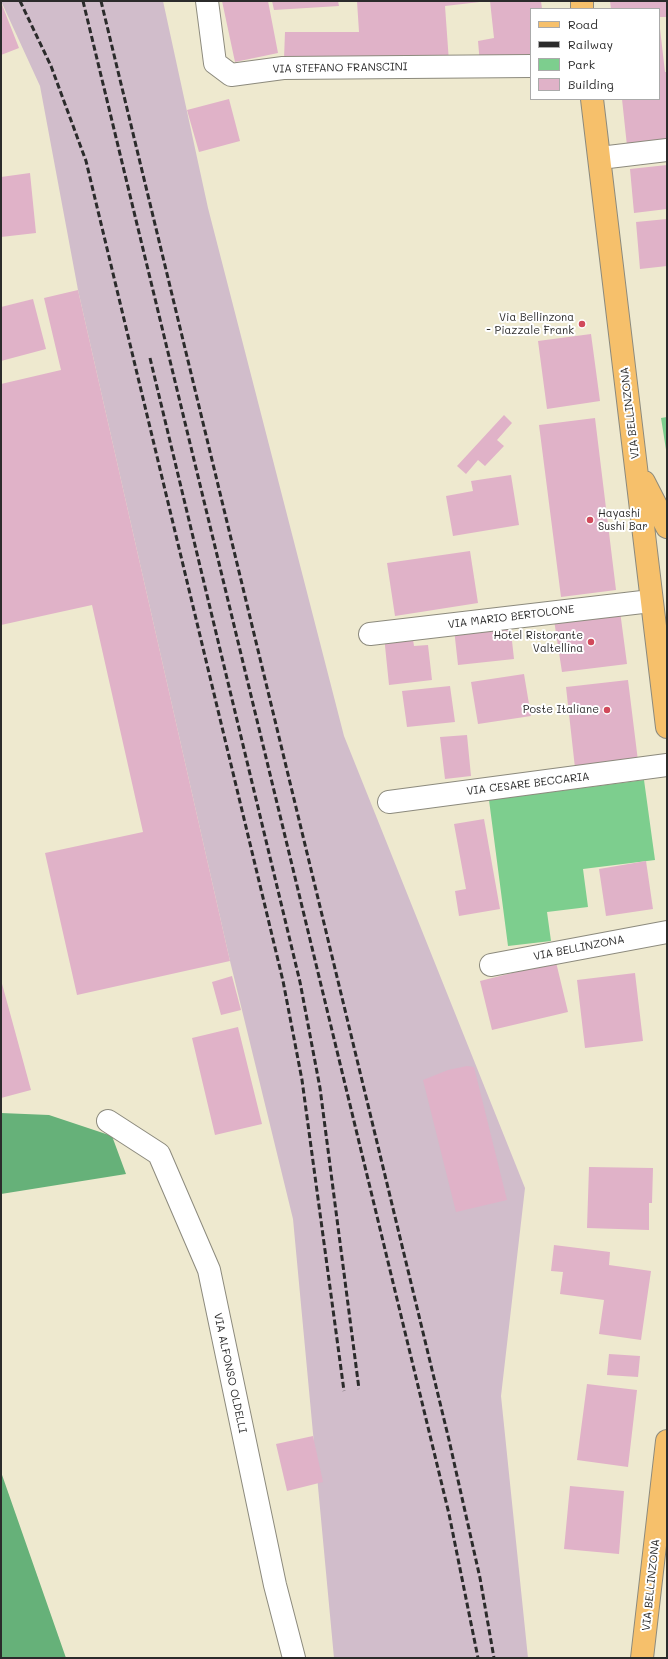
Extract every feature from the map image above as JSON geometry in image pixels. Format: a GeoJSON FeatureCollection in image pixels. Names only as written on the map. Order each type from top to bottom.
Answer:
{"type":"FeatureCollection","features":[{"type":"Feature","properties":{"kind":"main road","name":"VIA BELLINZONA"},"geometry":{"type":"LineString","coordinates":[[592,100],[636,466],[659,599],[667,727]]}},
{"type":"Feature","properties":{"kind":"main road"},"geometry":{"type":"LineString","coordinates":[[636,466],[667,527]]}},
{"type":"Feature","properties":{"kind":"main road"},"geometry":{"type":"LineString","coordinates":[[659,599],[660,614],[667,620]]}},
{"type":"Feature","properties":{"kind":"main road","name":"VIA BELLINZONA"},"geometry":{"type":"LineString","coordinates":[[642,1658],[667,1441]]}},
{"type":"Feature","properties":{"kind":"street","name":"VIA STEFANO FRANSCINI"},"geometry":{"type":"LineString","coordinates":[[207,1],[215,63],[231,75],[283,68],[530,66]]}},
{"type":"Feature","properties":{"kind":"street"},"geometry":{"type":"LineString","coordinates":[[600,158],[667,150]]}},
{"type":"Feature","properties":{"kind":"street","name":"VIA MARIO BERTOLONE"},"geometry":{"type":"LineString","coordinates":[[370,634],[659,599]]}},
{"type":"Feature","properties":{"kind":"street","name":"VIA CESARE BECCARIA"},"geometry":{"type":"LineString","coordinates":[[389,802],[667,765]]}},
{"type":"Feature","properties":{"kind":"street","name":"VIA BELLINZONA"},"geometry":{"type":"LineString","coordinates":[[491,965],[667,932]]}},
{"type":"Feature","properties":{"kind":"street","name":"VIA ALFONSO OLDELLI"},"geometry":{"type":"LineString","coordinates":[[108,1121],[159,1154],[209,1270],[274,1577],[294,1658]]}},
{"type":"Feature","properties":{"kind":"shaded area"},"geometry":{"type":"Polygon","coordinates":[[[1,1],[163,1],[208,208],[344,736],[525,1188],[501,1396],[528,1658],[334,1658],[293,1219],[230,961],[78,290],[40,86],[1,1]]]}},
{"type":"Feature","properties":{"kind":"green space"},"geometry":{"type":"Polygon","coordinates":[[[667,417],[667,456],[661,418],[667,417]]]}},
{"type":"Feature","properties":{"kind":"green space"},"geometry":{"type":"Polygon","coordinates":[[[644,780],[655,860],[583,869],[588,907],[547,912],[551,941],[508,946],[489,800],[644,780]]]}},
{"type":"Feature","properties":{"kind":"green space"},"geometry":{"type":"Polygon","coordinates":[[[1,1113],[49,1115],[112,1136],[126,1174],[1,1194],[1,1113]]]}},
{"type":"Feature","properties":{"kind":"green space"},"geometry":{"type":"Polygon","coordinates":[[[1,1472],[66,1658],[1,1658],[1,1472]]]}},
{"type":"Feature","properties":{"kind":"building"},"geometry":{"type":"Polygon","coordinates":[[[222,1],[268,1],[278,53],[235,62],[222,1]]]}},
{"type":"Feature","properties":{"kind":"building"},"geometry":{"type":"Polygon","coordinates":[[[272,1],[338,1],[339,6],[274,10],[272,1]]]}},
{"type":"Feature","properties":{"kind":"building"},"geometry":{"type":"Polygon","coordinates":[[[357,1],[480,2],[445,6],[449,62],[284,59],[285,32],[359,32],[357,1]]]}},
{"type":"Feature","properties":{"kind":"building"},"geometry":{"type":"Polygon","coordinates":[[[490,1],[541,1],[542,8],[530,8],[530,64],[480,64],[478,41],[494,38],[490,1]]]}},
{"type":"Feature","properties":{"kind":"building"},"geometry":{"type":"Polygon","coordinates":[[[610,1],[667,1],[667,17],[660,17],[660,8],[611,8],[610,1]]]}},
{"type":"Feature","properties":{"kind":"building"},"geometry":{"type":"Polygon","coordinates":[[[1,2],[19,48],[1,55],[1,2]]]}},
{"type":"Feature","properties":{"kind":"building"},"geometry":{"type":"Polygon","coordinates":[[[660,29],[665,72],[667,72],[667,142],[627,146],[622,100],[660,100],[660,29]]]}},
{"type":"Feature","properties":{"kind":"building"},"geometry":{"type":"Polygon","coordinates":[[[229,99],[240,141],[199,152],[187,110],[229,99]]]}},
{"type":"Feature","properties":{"kind":"building"},"geometry":{"type":"Polygon","coordinates":[[[667,165],[667,209],[634,213],[630,169],[667,165]]]}},
{"type":"Feature","properties":{"kind":"building"},"geometry":{"type":"Polygon","coordinates":[[[30,173],[36,233],[1,237],[1,177],[30,173]]]}},
{"type":"Feature","properties":{"kind":"building"},"geometry":{"type":"Polygon","coordinates":[[[667,219],[667,266],[640,269],[636,222],[667,219]]]}},
{"type":"Feature","properties":{"kind":"building"},"geometry":{"type":"Polygon","coordinates":[[[78,290],[230,961],[77,995],[45,853],[143,832],[92,605],[1,625],[1,384],[61,370],[44,298],[78,290]]]}},
{"type":"Feature","properties":{"kind":"building"},"geometry":{"type":"Polygon","coordinates":[[[33,299],[46,349],[1,361],[1,307],[33,299]]]}},
{"type":"Feature","properties":{"kind":"building"},"geometry":{"type":"Polygon","coordinates":[[[591,334],[600,401],[547,409],[538,341],[591,334]]]}},
{"type":"Feature","properties":{"kind":"building"},"geometry":{"type":"Polygon","coordinates":[[[504,415],[512,423],[497,440],[504,446],[485,466],[478,460],[466,474],[457,466],[504,415]]]}},
{"type":"Feature","properties":{"kind":"building"},"geometry":{"type":"Polygon","coordinates":[[[595,418],[616,590],[561,597],[539,425],[595,418]]]}},
{"type":"Feature","properties":{"kind":"building"},"geometry":{"type":"Polygon","coordinates":[[[511,475],[519,525],[453,536],[446,496],[473,491],[471,481],[511,475]]]}},
{"type":"Feature","properties":{"kind":"building"},"geometry":{"type":"Polygon","coordinates":[[[470,551],[478,603],[395,616],[387,563],[470,551]]]}},
{"type":"Feature","properties":{"kind":"building","name":"Hotel Ristorante Valtellina"},"geometry":{"type":"Polygon","coordinates":[[[620,611],[627,664],[562,672],[554,620],[620,611]]]}},
{"type":"Feature","properties":{"kind":"building"},"geometry":{"type":"Polygon","coordinates":[[[510,623],[514,659],[458,665],[454,629],[510,623]]]}},
{"type":"Feature","properties":{"kind":"building"},"geometry":{"type":"Polygon","coordinates":[[[412,633],[414,646],[428,645],[432,680],[389,685],[384,636],[412,633]]]}},
{"type":"Feature","properties":{"kind":"building"},"geometry":{"type":"Polygon","coordinates":[[[524,674],[531,716],[478,724],[471,682],[524,674]]]}},
{"type":"Feature","properties":{"kind":"building"},"geometry":{"type":"Polygon","coordinates":[[[628,680],[638,761],[575,768],[566,687],[628,680]]]}},
{"type":"Feature","properties":{"kind":"building"},"geometry":{"type":"Polygon","coordinates":[[[450,686],[455,722],[407,727],[402,691],[450,686]]]}},
{"type":"Feature","properties":{"kind":"building"},"geometry":{"type":"Polygon","coordinates":[[[467,735],[471,776],[445,779],[440,737],[467,735]]]}},
{"type":"Feature","properties":{"kind":"building"},"geometry":{"type":"Polygon","coordinates":[[[484,819],[500,909],[459,916],[455,891],[466,889],[454,824],[484,819]]]}},
{"type":"Feature","properties":{"kind":"building"},"geometry":{"type":"Polygon","coordinates":[[[646,861],[653,909],[606,916],[599,869],[646,861]]]}},
{"type":"Feature","properties":{"kind":"building"},"geometry":{"type":"Polygon","coordinates":[[[556,962],[568,1012],[492,1030],[480,981],[556,962]]]}},
{"type":"Feature","properties":{"kind":"building"},"geometry":{"type":"Polygon","coordinates":[[[635,973],[643,1041],[585,1048],[577,980],[635,973]]]}},
{"type":"Feature","properties":{"kind":"building"},"geometry":{"type":"Polygon","coordinates":[[[232,976],[241,1010],[221,1015],[212,982],[232,976]]]}},
{"type":"Feature","properties":{"kind":"building"},"geometry":{"type":"Polygon","coordinates":[[[1,980],[31,1090],[1,1098],[1,980]]]}},
{"type":"Feature","properties":{"kind":"building"},"geometry":{"type":"Polygon","coordinates":[[[238,1027],[262,1124],[215,1135],[192,1038],[238,1027]]]}},
{"type":"Feature","properties":{"kind":"building"},"geometry":{"type":"Polygon","coordinates":[[[467,1066],[474,1067],[507,1200],[456,1212],[423,1080],[448,1070],[467,1066]]]}},
{"type":"Feature","properties":{"kind":"building"},"geometry":{"type":"Polygon","coordinates":[[[589,1167],[653,1168],[652,1203],[649,1203],[649,1230],[587,1228],[589,1167]]]}},
{"type":"Feature","properties":{"kind":"building"},"geometry":{"type":"Polygon","coordinates":[[[554,1245],[610,1252],[609,1265],[651,1271],[641,1340],[599,1334],[604,1300],[560,1294],[563,1272],[551,1271],[554,1245]]]}},
{"type":"Feature","properties":{"kind":"building"},"geometry":{"type":"Polygon","coordinates":[[[609,1354],[640,1356],[638,1377],[607,1375],[609,1354]]]}},
{"type":"Feature","properties":{"kind":"building"},"geometry":{"type":"Polygon","coordinates":[[[587,1384],[637,1390],[628,1467],[577,1460],[587,1384]]]}},
{"type":"Feature","properties":{"kind":"building"},"geometry":{"type":"Polygon","coordinates":[[[313,1436],[323,1482],[287,1491],[276,1444],[313,1436]]]}},
{"type":"Feature","properties":{"kind":"building"},"geometry":{"type":"Polygon","coordinates":[[[570,1486],[624,1491],[619,1554],[564,1549],[570,1486]]]}},
{"type":"Feature","properties":{"kind":"railway"},"geometry":{"type":"LineString","coordinates":[[20,1],[51,66],[86,161],[283,981],[302,1080],[344,1391]]}},
{"type":"Feature","properties":{"kind":"railway"},"geometry":{"type":"LineString","coordinates":[[83,1],[449,1514],[478,1658]]}},
{"type":"Feature","properties":{"kind":"railway"},"geometry":{"type":"LineString","coordinates":[[101,1],[449,1440],[480,1578],[494,1658]]}},
{"type":"Feature","properties":{"kind":"railway"},"geometry":{"type":"LineString","coordinates":[[150,358],[300,982],[320,1088],[359,1389]]}},
{"type":"Feature","properties":{"kind":"place","name":"Via Bellinzona - Piazzale Frank"},"geometry":{"type":"Point","coordinates":[582,324]}},
{"type":"Feature","properties":{"kind":"place","name":"Hayashi Sushi Bar"},"geometry":{"type":"Point","coordinates":[590,520]}},
{"type":"Feature","properties":{"kind":"place","name":"Hotel Ristorante Valtellina"},"geometry":{"type":"Point","coordinates":[591,642]}},
{"type":"Feature","properties":{"kind":"place","name":"Poste Italiane"},"geometry":{"type":"Point","coordinates":[607,710]}}]}
